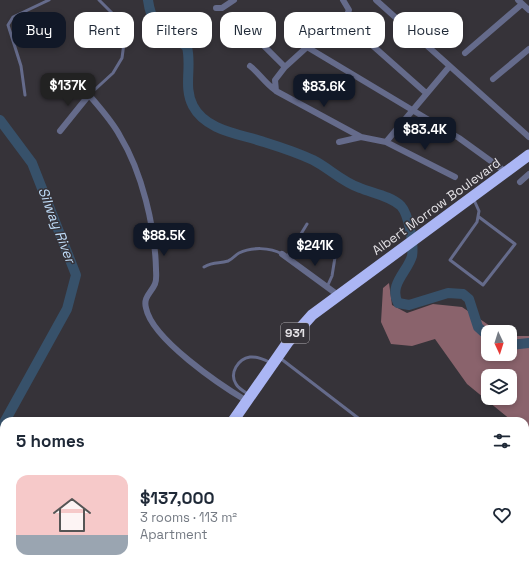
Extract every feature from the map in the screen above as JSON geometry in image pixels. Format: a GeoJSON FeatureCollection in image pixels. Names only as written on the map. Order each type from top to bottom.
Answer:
{"type":"FeatureCollection","features":[{"type":"Feature","properties":{"kind":"highway","name":"Albert Morrow Boulevard"},"geometry":{"type":"LineString","coordinates":[[236,417],[276,360],[308,319],[378,265],[529,155]]}},
{"type":"Feature","properties":{"kind":"street"},"geometry":{"type":"LineString","coordinates":[[216,8],[222,8],[234,0]]}},
{"type":"Feature","properties":{"kind":"street"},"geometry":{"type":"LineString","coordinates":[[343,0],[349,10],[345,19],[346,22],[426,93]]}},
{"type":"Feature","properties":{"kind":"street"},"geometry":{"type":"LineString","coordinates":[[376,0],[434,51],[449,67],[529,137]]}},
{"type":"Feature","properties":{"kind":"street"},"geometry":{"type":"LineString","coordinates":[[465,53],[520,2],[529,10]]}},
{"type":"Feature","properties":{"kind":"street"},"geometry":{"type":"LineString","coordinates":[[266,48],[285,67]]}},
{"type":"Feature","properties":{"kind":"street"},"geometry":{"type":"LineString","coordinates":[[275,90],[275,80],[285,67],[306,48]]}},
{"type":"Feature","properties":{"kind":"street"},"geometry":{"type":"LineString","coordinates":[[309,48],[460,138],[506,172]]}},
{"type":"Feature","properties":{"kind":"street"},"geometry":{"type":"LineString","coordinates":[[493,79],[529,49]]}},
{"type":"Feature","properties":{"kind":"street"},"geometry":{"type":"LineString","coordinates":[[250,66],[257,71],[265,82],[280,94],[360,137],[386,142],[455,177]]}},
{"type":"Feature","properties":{"kind":"street"},"geometry":{"type":"LineString","coordinates":[[386,142],[412,109],[449,67]]}},
{"type":"Feature","properties":{"kind":"street"},"geometry":{"type":"LineString","coordinates":[[60,131],[89,95],[120,135],[135,165],[143,191],[155,251],[155,284],[145,301],[149,316],[163,337],[176,349],[217,381],[249,398]]}},
{"type":"Feature","properties":{"kind":"street"},"geometry":{"type":"LineString","coordinates":[[339,142],[360,137]]}},
{"type":"Feature","properties":{"kind":"street"},"geometry":{"type":"LineString","coordinates":[[520,182],[529,174]]}},
{"type":"Feature","properties":{"kind":"street"},"geometry":{"type":"LineString","coordinates":[[284,256],[338,295]]}},
{"type":"Feature","properties":{"kind":"lane"},"geometry":{"type":"LineString","coordinates":[[26,95],[21,66],[8,25],[13,17],[48,0]]}},
{"type":"Feature","properties":{"kind":"lane"},"geometry":{"type":"LineString","coordinates":[[89,95],[113,73],[122,58],[124,43],[121,22],[99,0]]}},
{"type":"Feature","properties":{"kind":"lane"},"geometry":{"type":"LineString","coordinates":[[472,196],[479,211],[479,217],[450,260],[483,285],[515,244],[479,217]]}},
{"type":"Feature","properties":{"kind":"lane"},"geometry":{"type":"LineString","coordinates":[[204,267],[216,262],[227,261],[237,254],[249,250],[270,248],[284,256],[307,224]]}},
{"type":"Feature","properties":{"kind":"lane"},"geometry":{"type":"LineString","coordinates":[[327,287],[332,276],[337,245]]}},
{"type":"Feature","properties":{"kind":"lane"},"geometry":{"type":"LineString","coordinates":[[249,398],[234,382],[235,368],[243,360],[250,357],[276,360],[356,417]]}},
{"type":"Feature","properties":{"kind":"shaded area"},"geometry":{"type":"Polygon","coordinates":[[[389,283],[392,305],[407,313],[433,304],[462,307],[489,325],[481,325],[481,361],[517,361],[517,336],[529,336],[529,417],[507,417],[493,405],[517,405],[517,369],[481,369],[481,396],[467,384],[435,339],[412,346],[391,344],[381,322],[383,288],[389,283]]]}},
{"type":"Feature","properties":{"kind":"waterway"},"geometry":{"type":"LineString","coordinates":[[148,0],[150,10],[156,24],[166,33],[187,47],[190,99],[193,106],[206,121],[225,130],[307,157],[319,163],[341,179],[365,190],[387,197],[401,206],[404,210],[412,238],[412,256],[395,290],[398,303],[409,305],[448,293],[463,294],[469,299],[478,327],[481,330]]}},
{"type":"Feature","properties":{"kind":"waterway","name":"Silway River"},"geometry":{"type":"LineString","coordinates":[[0,120],[32,163],[76,275],[67,309],[7,417]]}},
{"type":"Feature","properties":{"kind":"waterway"},"geometry":{"type":"LineString","coordinates":[[517,344],[529,343]]}}]}
